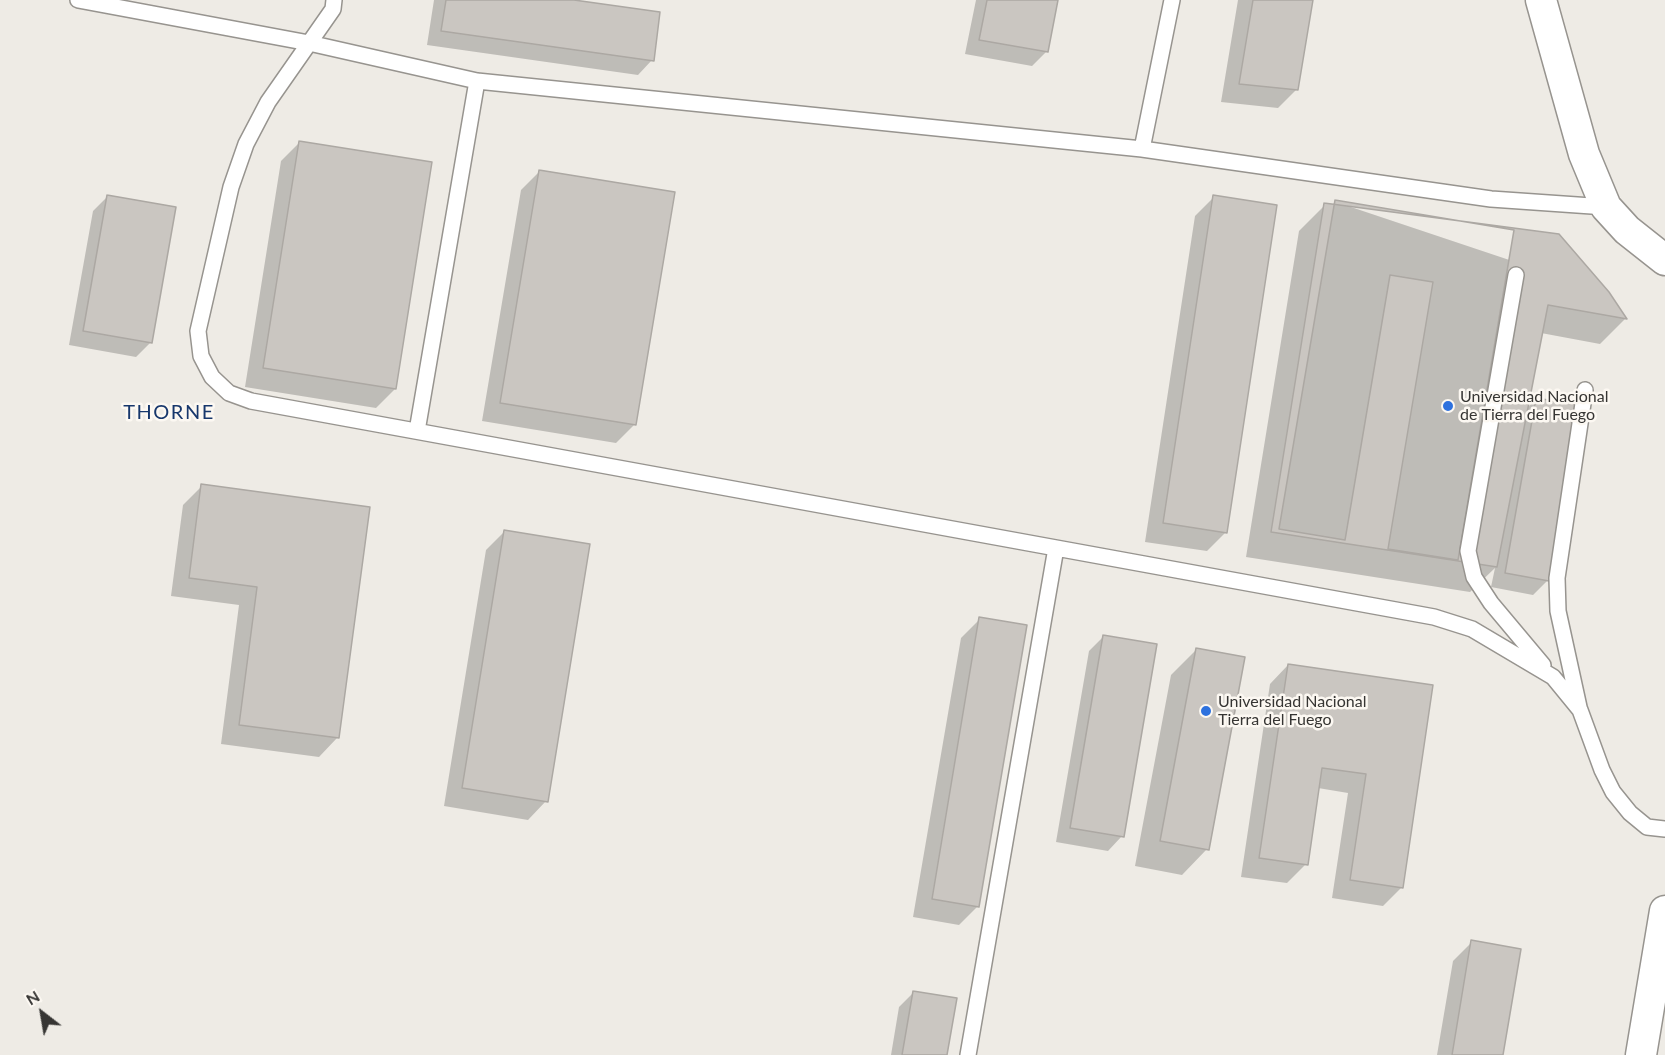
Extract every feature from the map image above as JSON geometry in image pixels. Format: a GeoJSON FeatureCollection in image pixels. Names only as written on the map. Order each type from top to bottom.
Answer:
{"type":"FeatureCollection","features":[{"type":"Feature","properties":{"kind":"street"},"geometry":{"type":"LineString","coordinates":[[1541,0],[1584,154],[1606,207],[1627,230],[1665,260]]}},
{"type":"Feature","properties":{"kind":"street"},"geometry":{"type":"LineString","coordinates":[[1641,1055],[1665,911]]}},
{"type":"Feature","properties":{"kind":"lane"},"geometry":{"type":"LineString","coordinates":[[78,0],[309,43],[477,81],[1142,149],[1491,199],[1606,207]]}},
{"type":"Feature","properties":{"kind":"lane"},"geometry":{"type":"LineString","coordinates":[[334,0],[333,9],[268,102],[246,144],[231,187],[198,331],[201,356],[212,377],[229,393],[251,401],[1434,617],[1472,629],[1553,677]]}},
{"type":"Feature","properties":{"kind":"lane"},"geometry":{"type":"LineString","coordinates":[[1142,149],[1172,0]]}},
{"type":"Feature","properties":{"kind":"lane"},"geometry":{"type":"LineString","coordinates":[[417,431],[477,81]]}},
{"type":"Feature","properties":{"kind":"lane"},"geometry":{"type":"LineString","coordinates":[[1516,275],[1468,550],[1474,577],[1485,595],[1580,710]]}},
{"type":"Feature","properties":{"kind":"lane"},"geometry":{"type":"LineString","coordinates":[[1585,390],[1557,578],[1557,611],[1580,710],[1602,770],[1613,792],[1630,813],[1647,826],[1665,829]]}},
{"type":"Feature","properties":{"kind":"lane"},"geometry":{"type":"LineString","coordinates":[[968,1055],[1056,548]]}},
{"type":"Feature","properties":{"kind":"building"},"geometry":{"type":"Polygon","coordinates":[[[446,0],[574,0],[660,12],[654,61],[441,31],[446,0]]]}},
{"type":"Feature","properties":{"kind":"building"},"geometry":{"type":"Polygon","coordinates":[[[987,0],[1058,0],[1048,52],[979,40],[987,0]]]}},
{"type":"Feature","properties":{"kind":"building"},"geometry":{"type":"Polygon","coordinates":[[[1253,0],[1313,0],[1298,90],[1239,84],[1253,0]]]}},
{"type":"Feature","properties":{"kind":"building"},"geometry":{"type":"Polygon","coordinates":[[[299,141],[432,162],[396,389],[263,368],[299,141]]]}},
{"type":"Feature","properties":{"kind":"building"},"geometry":{"type":"Polygon","coordinates":[[[539,170],[675,192],[636,425],[500,403],[539,170]]]}},
{"type":"Feature","properties":{"kind":"building"},"geometry":{"type":"Polygon","coordinates":[[[107,195],[176,207],[152,343],[83,331],[107,195]]]}},
{"type":"Feature","properties":{"kind":"building"},"geometry":{"type":"Polygon","coordinates":[[[1213,195],[1277,205],[1227,533],[1163,523],[1213,195]]]}},
{"type":"Feature","properties":{"kind":"building","name":"Universidad Nacional de Tierra del Fuego"},"geometry":{"type":"Polygon","coordinates":[[[1335,200],[1514,230],[1458,560],[1388,549],[1433,282],[1390,275],[1345,540],[1279,529],[1335,200]]]}},
{"type":"Feature","properties":{"kind":"building"},"geometry":{"type":"Polygon","coordinates":[[[1324,203],[1559,234],[1609,292],[1627,319],[1548,305],[1497,567],[1271,532],[1324,203]]]}},
{"type":"Feature","properties":{"kind":"building"},"geometry":{"type":"Polygon","coordinates":[[[1536,398],[1579,405],[1549,581],[1505,573],[1536,398]]]}},
{"type":"Feature","properties":{"kind":"building"},"geometry":{"type":"Polygon","coordinates":[[[201,484],[370,507],[339,738],[239,725],[257,587],[189,578],[201,484]]]}},
{"type":"Feature","properties":{"kind":"building"},"geometry":{"type":"Polygon","coordinates":[[[504,530],[590,544],[548,802],[462,788],[504,530]]]}},
{"type":"Feature","properties":{"kind":"building"},"geometry":{"type":"Polygon","coordinates":[[[979,617],[1027,625],[979,907],[932,899],[979,617]]]}},
{"type":"Feature","properties":{"kind":"building"},"geometry":{"type":"Polygon","coordinates":[[[1103,635],[1157,644],[1124,837],[1070,828],[1103,635]]]}},
{"type":"Feature","properties":{"kind":"building","name":"Universidad Nacional Tierra del Fuego"},"geometry":{"type":"Polygon","coordinates":[[[1196,648],[1245,657],[1209,850],[1160,841],[1196,648]]]}},
{"type":"Feature","properties":{"kind":"building"},"geometry":{"type":"Polygon","coordinates":[[[1288,664],[1433,685],[1403,888],[1350,880],[1366,774],[1322,768],[1308,865],[1259,858],[1288,664]]]}},
{"type":"Feature","properties":{"kind":"building"},"geometry":{"type":"Polygon","coordinates":[[[1471,940],[1521,949],[1503,1055],[1452,1055],[1471,940]]]}},
{"type":"Feature","properties":{"kind":"building"},"geometry":{"type":"Polygon","coordinates":[[[913,991],[957,998],[947,1055],[902,1055],[913,991]]]}},
{"type":"Feature","properties":{"kind":"place","name":"Universidad Nacional de Tierra del Fuego"},"geometry":{"type":"Point","coordinates":[1448,406]}},
{"type":"Feature","properties":{"kind":"place","name":"Universidad Nacional Tierra del Fuego"},"geometry":{"type":"Point","coordinates":[1206,711]}},
{"type":"Feature","properties":{"kind":"district","name":"THORNE"},"geometry":{"type":"Point","coordinates":[169,413]}}]}
